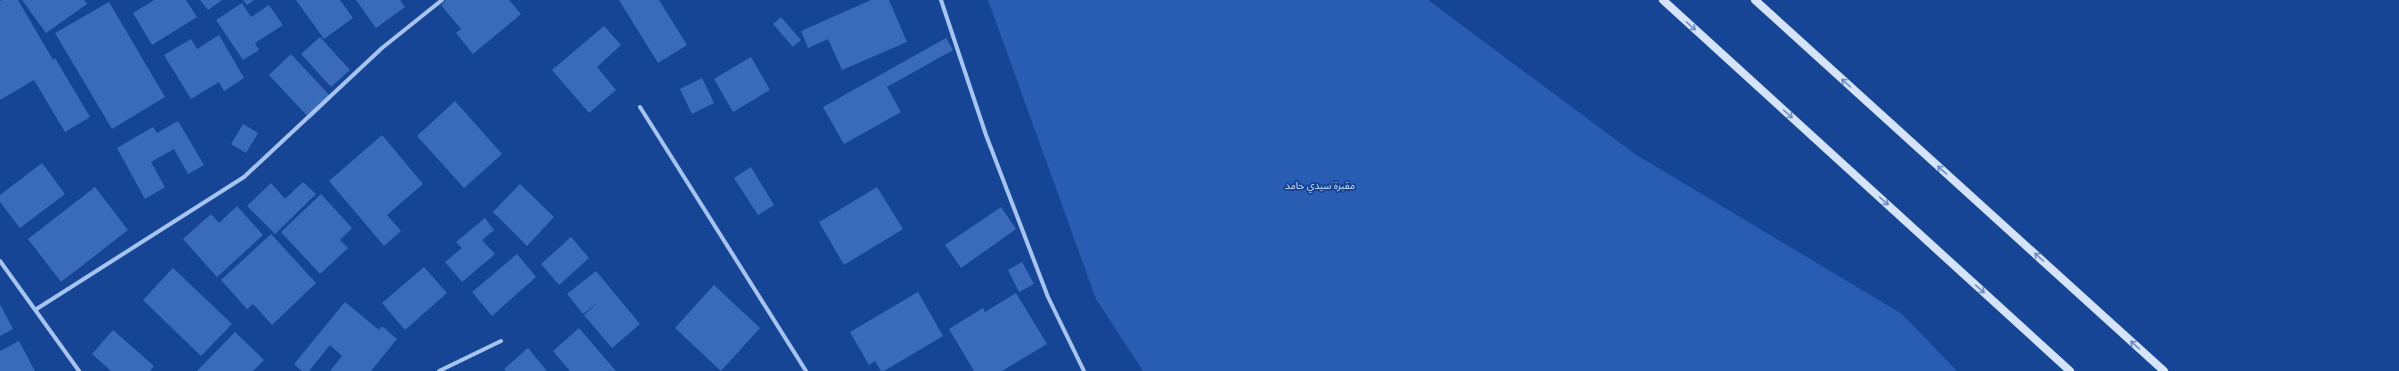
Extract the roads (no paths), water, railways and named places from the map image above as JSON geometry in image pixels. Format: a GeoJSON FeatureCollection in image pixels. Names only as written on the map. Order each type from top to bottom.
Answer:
{"type":"FeatureCollection","features":[{"type":"Feature","properties":{"kind":"street"},"geometry":{"type":"LineString","coordinates":[[35,310],[244,177],[382,48],[442,0]]}},
{"type":"Feature","properties":{"kind":"street"},"geometry":{"type":"LineString","coordinates":[[941,0],[986,135],[1048,297],[1084,371]]}},
{"type":"Feature","properties":{"kind":"street"},"geometry":{"type":"LineString","coordinates":[[1663,0],[2070,371]]}},
{"type":"Feature","properties":{"kind":"street"},"geometry":{"type":"LineString","coordinates":[[1755,0],[2164,371]]}},
{"type":"Feature","properties":{"kind":"street"},"geometry":{"type":"LineString","coordinates":[[640,107],[806,371]]}},
{"type":"Feature","properties":{"kind":"street"},"geometry":{"type":"LineString","coordinates":[[0,261],[79,371]]}},
{"type":"Feature","properties":{"kind":"street"},"geometry":{"type":"LineString","coordinates":[[439,371],[501,341]]}},
{"type":"Feature","properties":{"kind":"park label","name":"مقبرة سيدي حامد"},"geometry":{"type":"Point","coordinates":[1320,185]}}]}
